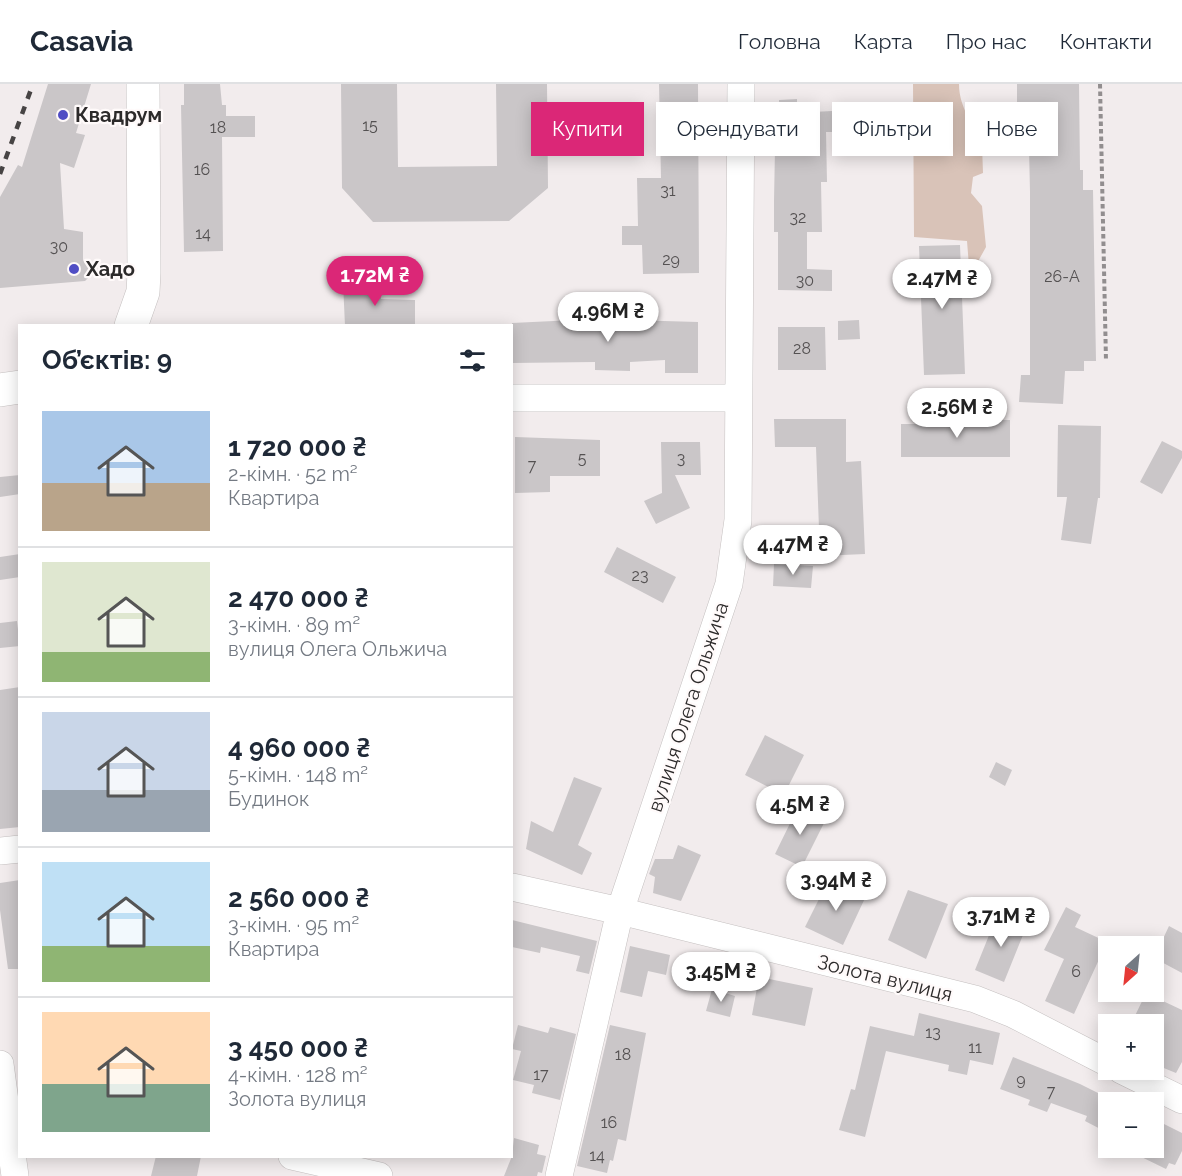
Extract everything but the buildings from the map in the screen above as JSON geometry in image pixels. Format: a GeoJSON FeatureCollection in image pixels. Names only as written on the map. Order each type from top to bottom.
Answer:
{"type":"FeatureCollection","features":[{"type":"Feature","properties":{"kind":"street"},"geometry":{"type":"LineString","coordinates":[[132,324],[143,292],[144,273],[143,84]]}},
{"type":"Feature","properties":{"kind":"street","name":"вулиця Олега Ольжича"},"geometry":{"type":"LineString","coordinates":[[559,1176],[620,911],[729,584],[738,520],[737,398],[741,84]]}},
{"type":"Feature","properties":{"kind":"street"},"geometry":{"type":"LineString","coordinates":[[0,390],[18,387]]}},
{"type":"Feature","properties":{"kind":"street"},"geometry":{"type":"LineString","coordinates":[[513,398],[737,398]]}},
{"type":"Feature","properties":{"kind":"street"},"geometry":{"type":"LineString","coordinates":[[0,851],[18,849]]}},
{"type":"Feature","properties":{"kind":"street","name":"Золота вулиця"},"geometry":{"type":"LineString","coordinates":[[513,887],[620,911],[975,999],[1013,1014],[1098,1058]]}},
{"type":"Feature","properties":{"kind":"street"},"geometry":{"type":"LineString","coordinates":[[0,1064],[12,1098],[15,1176]]}},
{"type":"Feature","properties":{"kind":"street"},"geometry":{"type":"LineString","coordinates":[[1141,1080],[1182,1100]]}},
{"type":"Feature","properties":{"kind":"street"},"geometry":{"type":"LineString","coordinates":[[301,1158],[379,1176]]}},
{"type":"Feature","properties":{"kind":"path"},"geometry":{"type":"LineString","coordinates":[[1100,84],[1106,361]]}},
{"type":"Feature","properties":{"kind":"shaded area"},"geometry":{"type":"Polygon","coordinates":[[[913,84],[959,84],[965,110],[965,156],[982,156],[983,173],[973,177],[971,193],[982,206],[986,247],[976,265],[969,266],[967,241],[914,237],[913,156],[953,156],[953,102],[913,102],[913,84]]]}},
{"type":"Feature","properties":{"kind":"railway"},"geometry":{"type":"LineString","coordinates":[[0,174],[33,84]]}},
{"type":"Feature","properties":{"kind":"place","name":"Квадрум"},"geometry":{"type":"Point","coordinates":[63,115]}},
{"type":"Feature","properties":{"kind":"place","name":"Хадо"},"geometry":{"type":"Point","coordinates":[74,269]}}]}
